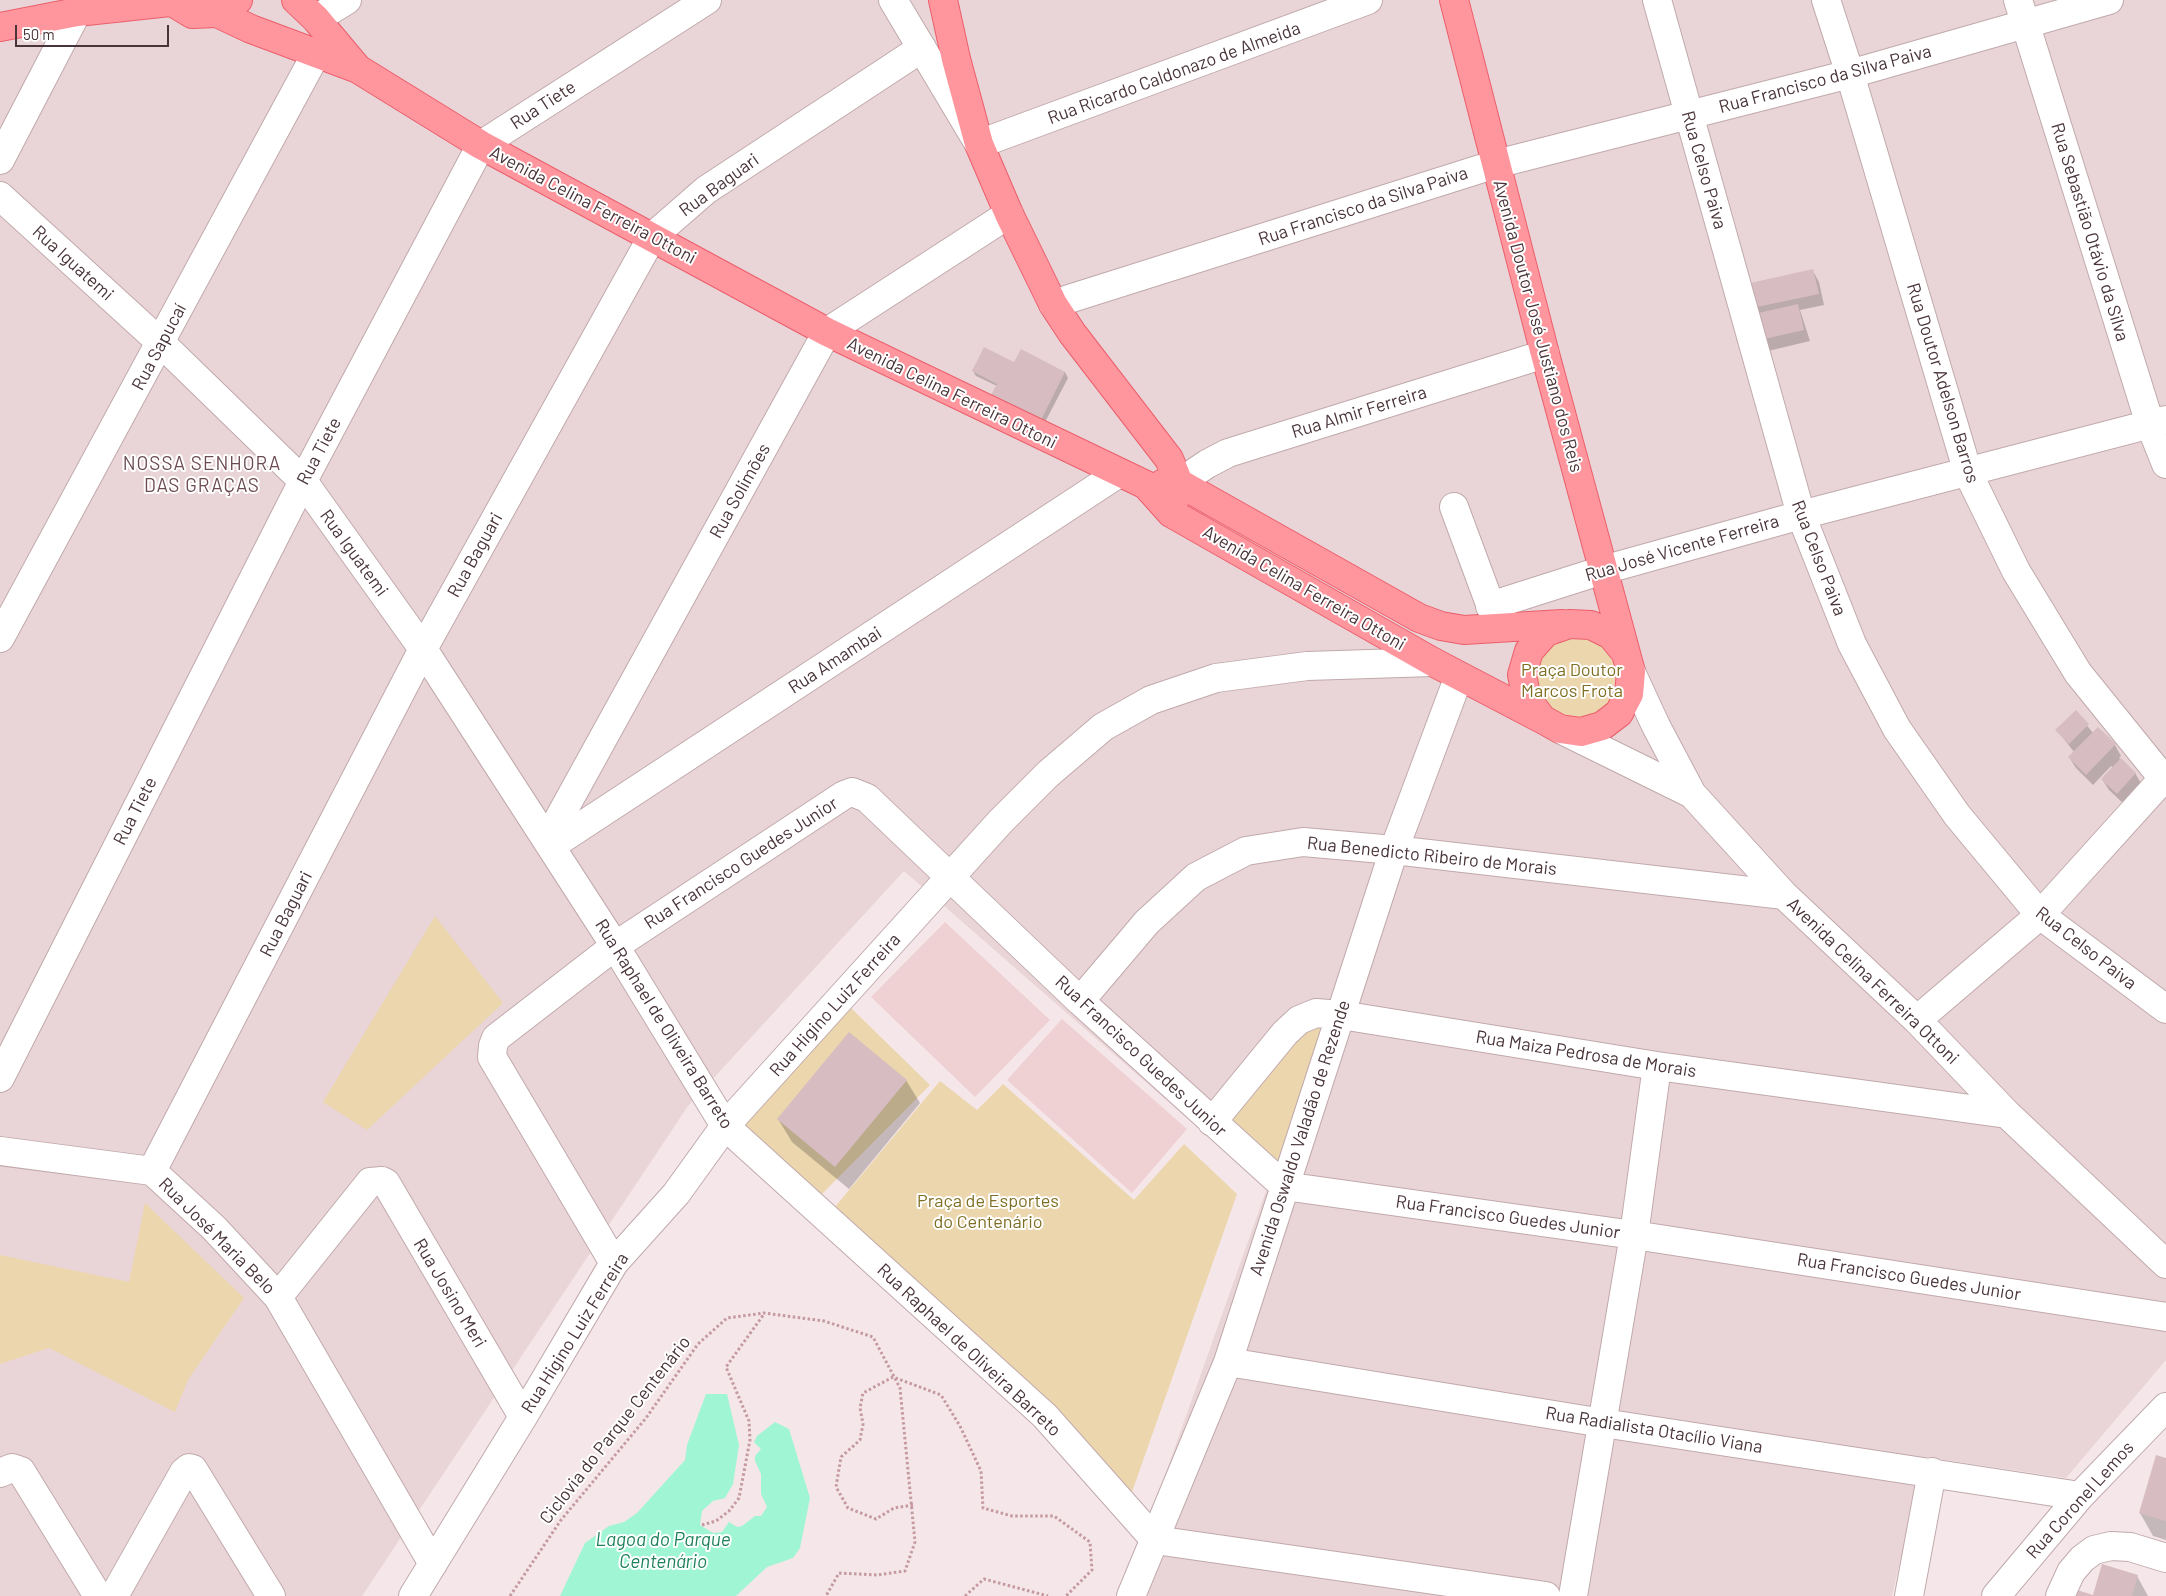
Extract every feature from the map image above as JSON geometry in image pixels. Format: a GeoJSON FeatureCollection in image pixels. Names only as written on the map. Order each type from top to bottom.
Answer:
{"type":"FeatureCollection","features":[{"type":"Feature","properties":{"kind":"main road","name":"Avenida Celina Ferreira Ottoni"},"geometry":{"type":"LineString","coordinates":[[296,0],[316,19],[358,70]]}},
{"type":"Feature","properties":{"kind":"main road"},"geometry":{"type":"LineString","coordinates":[[943,0],[956,60],[979,144],[1009,214],[1053,304],[1072,333],[1169,459],[1179,483],[1171,513]]}},
{"type":"Feature","properties":{"kind":"main road","name":"Avenida Doutor José Justiano dos Reis"},"geometry":{"type":"LineString","coordinates":[[1454,0],[1545,354],[1628,662]]}},
{"type":"Feature","properties":{"kind":"main road","name":"Avenida Celina Ferreira Ottoni"},"geometry":{"type":"LineString","coordinates":[[0,27],[77,12],[170,1],[192,14],[228,7],[250,29],[358,70],[481,145],[827,332],[1119,474],[1146,485],[1171,513],[1458,676],[1551,724]]}},
{"type":"Feature","properties":{"kind":"main road"},"geometry":{"type":"LineString","coordinates":[[1146,485],[1179,483],[1419,618],[1441,626],[1464,630],[1495,617],[1591,625],[1611,635],[1628,662],[1629,694],[1619,712],[1602,726],[1581,732],[1551,724],[1527,699],[1522,675],[1529,651],[1546,632],[1569,624]]}},
{"type":"Feature","properties":{"kind":"street"},"geometry":{"type":"LineString","coordinates":[[316,19],[347,0]]}},
{"type":"Feature","properties":{"kind":"street","name":"Rua Tiete"},"geometry":{"type":"LineString","coordinates":[[0,1078],[303,481],[481,145],[707,0]]}},
{"type":"Feature","properties":{"kind":"street"},"geometry":{"type":"LineString","coordinates":[[893,0],[979,144]]}},
{"type":"Feature","properties":{"kind":"street","name":"Rua Ricardo Caldonazo de Almeida"},"geometry":{"type":"LineString","coordinates":[[979,144],[1368,0]]}},
{"type":"Feature","properties":{"kind":"street","name":"Rua Celso Paiva"},"geometry":{"type":"LineString","coordinates":[[1657,0],[1801,515],[1852,644],[1897,729],[1957,815],[2040,915],[2166,1010]]}},
{"type":"Feature","properties":{"kind":"street","name":"Rua Doutor Adelson Barros"},"geometry":{"type":"LineString","coordinates":[[1826,0],[1850,74],[1968,472],[2016,571],[2078,673],[2164,780]]}},
{"type":"Feature","properties":{"kind":"street","name":"Rua Francisco da Silva Paiva"},"geometry":{"type":"LineString","coordinates":[[1053,304],[1496,164],[1850,74],[2022,12],[2109,0]]}},
{"type":"Feature","properties":{"kind":"street"},"geometry":{"type":"LineString","coordinates":[[0,160],[77,12]]}},
{"type":"Feature","properties":{"kind":"street","name":"Rua Sebastião Otávio da Silva"},"geometry":{"type":"LineString","coordinates":[[2022,12],[2158,422],[2166,464]]}},
{"type":"Feature","properties":{"kind":"street","name":"Rua Baguari"},"geometry":{"type":"LineString","coordinates":[[152,1171],[423,649],[652,237],[706,190],[922,48]]}},
{"type":"Feature","properties":{"kind":"street","name":"Rua Sapucaí"},"geometry":{"type":"LineString","coordinates":[[0,638],[316,54]]}},
{"type":"Feature","properties":{"kind":"street","name":"Rua Iguatemi"},"geometry":{"type":"LineString","coordinates":[[0,196],[161,342],[303,481],[423,649],[549,843]]}},
{"type":"Feature","properties":{"kind":"street","name":"Rua Solimões"},"geometry":{"type":"LineString","coordinates":[[549,843],[827,332],[1009,214]]}},
{"type":"Feature","properties":{"kind":"street","name":"Rua Almir Ferreira"},"geometry":{"type":"LineString","coordinates":[[1179,483],[1207,464],[1228,454],[1545,354]]}},
{"type":"Feature","properties":{"kind":"street","name":"Rua José Vicente Ferreira"},"geometry":{"type":"LineString","coordinates":[[1495,617],[1603,570],[1801,515],[2158,422]]}},
{"type":"Feature","properties":{"kind":"street","name":"Rua Amambai"},"geometry":{"type":"LineString","coordinates":[[549,843],[1119,474]]}},
{"type":"Feature","properties":{"kind":"street"},"geometry":{"type":"LineString","coordinates":[[1454,507],[1495,617]]}},
{"type":"Feature","properties":{"kind":"street","name":"Rua Higino Luiz Ferreira"},"geometry":{"type":"LineString","coordinates":[[413,1596],[524,1417],[614,1263],[676,1194],[725,1126],[951,879],[1000,822],[1048,774],[1103,726],[1150,700],[1216,678],[1307,666],[1434,662]]}},
{"type":"Feature","properties":{"kind":"street","name":"Avenida Doutor José Justiano dos Reis"},"geometry":{"type":"LineString","coordinates":[[1628,662],[1656,726],[1692,794]]}},
{"type":"Feature","properties":{"kind":"street","name":"Avenida Oswaldo Valadão de Rezende"},"geometry":{"type":"LineString","coordinates":[[1131,1596],[1228,1362],[1394,850],[1458,676]]}},
{"type":"Feature","properties":{"kind":"street","name":"Avenida Celina Ferreira Ottoni"},"geometry":{"type":"LineString","coordinates":[[1551,724],[1692,794],[1784,894],[1917,1020],[2007,1114],[2166,1264]]}},
{"type":"Feature","properties":{"kind":"street"},"geometry":{"type":"LineString","coordinates":[[1917,1020],[2040,915],[2164,780]]}},
{"type":"Feature","properties":{"kind":"street","name":"Rua Francisco Guedes Junior"},"geometry":{"type":"LineString","coordinates":[[614,1263],[492,1057],[492,1046],[496,1038],[615,946],[844,795],[852,792],[867,798],[1080,1001],[1284,1186],[1634,1235],[2166,1317]]}},
{"type":"Feature","properties":{"kind":"street","name":"Rua Benedicto Ribeiro de Morais"},"geometry":{"type":"LineString","coordinates":[[1080,1001],[1147,922],[1196,877],[1246,851],[1302,842],[1394,850],[1784,894]]}},
{"type":"Feature","properties":{"kind":"street","name":"Rua Raphael de Oliveira Barreto"},"geometry":{"type":"LineString","coordinates":[[549,843],[615,946],[725,1126],[1045,1416],[1155,1540]]}},
{"type":"Feature","properties":{"kind":"street","name":"Rua Maiza Pedrosa de Morais"},"geometry":{"type":"LineString","coordinates":[[1212,1122],[1285,1033],[1299,1020],[1316,1013],[1341,1015],[1657,1066],[2007,1114]]}},
{"type":"Feature","properties":{"kind":"street"},"geometry":{"type":"LineString","coordinates":[[1573,1596],[1634,1235],[1657,1066]]}},
{"type":"Feature","properties":{"kind":"street","name":"Rua José Maria Belo"},"geometry":{"type":"LineString","coordinates":[[0,1151],[152,1171],[214,1228],[278,1297],[433,1564]]}},
{"type":"Feature","properties":{"kind":"street","name":"Rua Josino Meri"},"geometry":{"type":"LineString","coordinates":[[278,1297],[370,1182],[376,1180],[386,1183],[524,1417]]}},
{"type":"Feature","properties":{"kind":"street","name":"Rua Radialista Otacílio Viana"},"geometry":{"type":"LineString","coordinates":[[1228,1362],[1603,1423],[2080,1496]]}},
{"type":"Feature","properties":{"kind":"street","name":"Rua Coronel Lemos"},"geometry":{"type":"LineString","coordinates":[[2002,1594],[2080,1496],[2166,1407]]}},
{"type":"Feature","properties":{"kind":"street"},"geometry":{"type":"LineString","coordinates":[[0,1473],[12,1468],[21,1471],[98,1596]]}},
{"type":"Feature","properties":{"kind":"street"},"geometry":{"type":"LineString","coordinates":[[114,1596],[184,1472],[189,1468],[193,1469],[271,1596]]}},
{"type":"Feature","properties":{"kind":"street"},"geometry":{"type":"LineString","coordinates":[[1909,1596],[1932,1472]]}},
{"type":"Feature","properties":{"kind":"street"},"geometry":{"type":"LineString","coordinates":[[1155,1540],[1546,1596]]}},
{"type":"Feature","properties":{"kind":"street"},"geometry":{"type":"LineString","coordinates":[[2060,1596],[2072,1572],[2082,1559],[2094,1550],[2111,1546],[2130,1547],[2166,1558]]}},
{"type":"Feature","properties":{"kind":"path","name":"Ciclovia do Parque Centenário"},"geometry":{"type":"LineString","coordinates":[[510,1596],[561,1520],[646,1418],[698,1344],[727,1318],[764,1313],[824,1321],[873,1337],[900,1388],[916,1542],[905,1571],[877,1575],[839,1573],[826,1596]]}},
{"type":"Feature","properties":{"kind":"path"},"geometry":{"type":"LineString","coordinates":[[702,1525],[716,1521],[729,1511],[739,1498],[750,1440],[749,1421],[726,1367],[764,1313]]}},
{"type":"Feature","properties":{"kind":"path"},"geometry":{"type":"LineString","coordinates":[[913,1505],[894,1508],[876,1519],[848,1508],[836,1487],[841,1457],[860,1440],[863,1424],[860,1408],[863,1393],[894,1377],[941,1396],[960,1426],[981,1471],[983,1508],[1012,1516],[1054,1516],[1090,1542],[1092,1570],[1066,1596]]}},
{"type":"Feature","properties":{"kind":"path"},"geometry":{"type":"LineString","coordinates":[[965,1596],[984,1580],[1048,1596]]}},
{"type":"Feature","properties":{"kind":"shaded area"},"geometry":{"type":"Polygon","coordinates":[[[0,0],[2166,0],[2166,1360],[2066,1478],[1925,1457],[1892,1596],[1122,1596],[1267,1188],[904,871],[688,1106],[362,1596],[0,1596],[0,0]]]}},
{"type":"Feature","properties":{"kind":"shaded area"},"geometry":{"type":"Polygon","coordinates":[[[945,922],[1050,1020],[975,1097],[871,997],[945,922]]]}},
{"type":"Feature","properties":{"kind":"shaded area"},"geometry":{"type":"Polygon","coordinates":[[[1062,1019],[1187,1129],[1132,1193],[1007,1080],[1062,1019]]]}},
{"type":"Feature","properties":{"kind":"green space","name":"Praça Doutor Marcos Frota"},"geometry":{"type":"Polygon","coordinates":[[[1568,636],[1593,640],[1605,647],[1617,670],[1610,706],[1582,724],[1537,712],[1534,659],[1547,644],[1568,636]]]}},
{"type":"Feature","properties":{"kind":"green space"},"geometry":{"type":"Polygon","coordinates":[[[435,916],[503,1003],[367,1130],[323,1102],[435,916]]]}},
{"type":"Feature","properties":{"kind":"green space"},"geometry":{"type":"Polygon","coordinates":[[[851,1008],[930,1085],[820,1196],[742,1123],[851,1008]]]}},
{"type":"Feature","properties":{"kind":"green space"},"geometry":{"type":"Polygon","coordinates":[[[1337,1020],[1284,1175],[1221,1118],[1293,1038],[1337,1020]]]}},
{"type":"Feature","properties":{"kind":"green space","name":"Praça de Esportes do Centenário"},"geometry":{"type":"Polygon","coordinates":[[[940,1081],[977,1110],[1003,1084],[1134,1200],[1184,1144],[1237,1194],[1132,1492],[997,1359],[834,1208],[940,1081]]]}},
{"type":"Feature","properties":{"kind":"green space"},"geometry":{"type":"Polygon","coordinates":[[[145,1203],[244,1298],[188,1380],[175,1412],[49,1348],[0,1364],[0,1255],[129,1282],[145,1203]]]}},
{"type":"Feature","properties":{"kind":"water","name":"Lagoa do Parque Centenário"},"geometry":{"type":"Polygon","coordinates":[[[706,1394],[727,1394],[739,1445],[733,1484],[725,1498],[713,1501],[702,1511],[700,1525],[713,1533],[722,1532],[729,1522],[737,1527],[742,1526],[755,1516],[761,1516],[767,1507],[761,1494],[761,1474],[755,1461],[755,1456],[761,1449],[754,1442],[757,1436],[775,1422],[789,1429],[810,1498],[800,1548],[793,1558],[767,1567],[736,1596],[560,1596],[585,1543],[609,1526],[624,1522],[637,1513],[685,1460],[687,1445],[706,1394]]]}},
{"type":"Feature","properties":{"kind":"building"},"geometry":{"type":"Polygon","coordinates":[[[1813,269],[1819,294],[1752,308],[1746,284],[1813,269]]]}},
{"type":"Feature","properties":{"kind":"building"},"geometry":{"type":"Polygon","coordinates":[[[1798,304],[1804,330],[1760,340],[1754,314],[1798,304]]]}},
{"type":"Feature","properties":{"kind":"building"},"geometry":{"type":"Polygon","coordinates":[[[984,347],[1014,362],[1021,349],[1065,372],[1041,420],[991,395],[997,384],[972,371],[984,347]]]}},
{"type":"Feature","properties":{"kind":"building"},"geometry":{"type":"Polygon","coordinates":[[[2076,710],[2089,724],[2069,744],[2055,730],[2076,710]]]}},
{"type":"Feature","properties":{"kind":"building"},"geometry":{"type":"Polygon","coordinates":[[[2098,727],[2116,744],[2086,775],[2068,757],[2098,727]]]}},
{"type":"Feature","properties":{"kind":"building"},"geometry":{"type":"Polygon","coordinates":[[[2121,758],[2136,773],[2117,794],[2101,779],[2121,758]]]}},
{"type":"Feature","properties":{"kind":"building"},"geometry":{"type":"Polygon","coordinates":[[[849,1032],[907,1080],[835,1167],[777,1119],[849,1032]]]}},
{"type":"Feature","properties":{"kind":"building"},"geometry":{"type":"Polygon","coordinates":[[[2156,1455],[2166,1458],[2166,1521],[2139,1513],[2156,1455]]]}},
{"type":"Feature","properties":{"kind":"building"},"geometry":{"type":"Polygon","coordinates":[[[2102,1564],[2138,1575],[2132,1596],[2076,1596],[2077,1590],[2093,1595],[2102,1564]]]}},
{"type":"Feature","properties":{"kind":"district","name":"NOSSA SENHORA DAS GRAÇAS"},"geometry":{"type":"Point","coordinates":[202,475]}}]}
